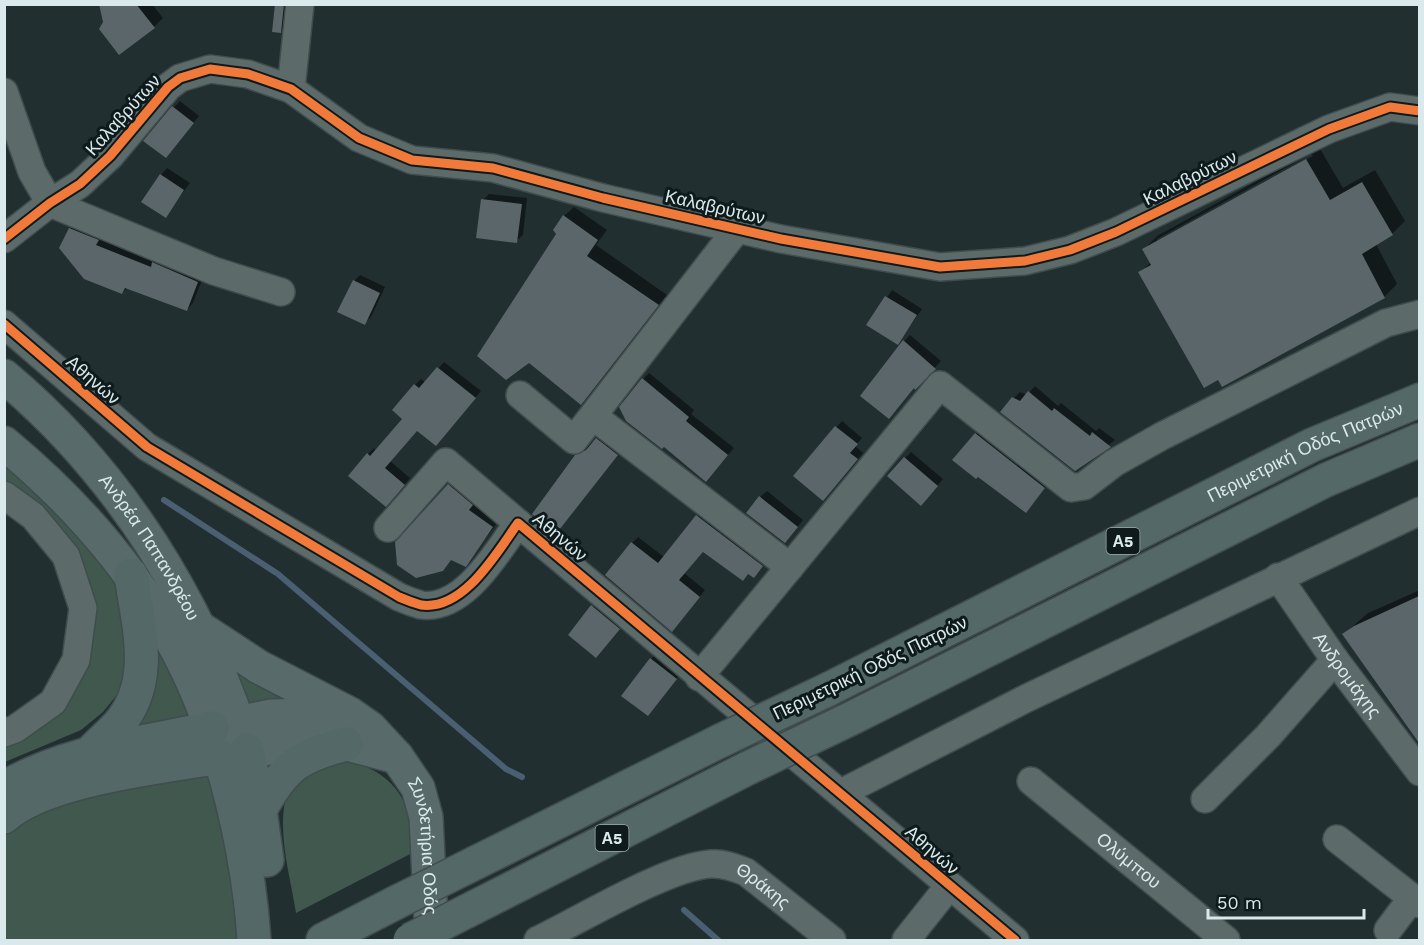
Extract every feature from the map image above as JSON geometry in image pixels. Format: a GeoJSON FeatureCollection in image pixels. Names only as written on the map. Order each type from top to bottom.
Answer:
{"type":"FeatureCollection","features":[{"type":"Feature","properties":{"kind":"highway","name":"Περιμετρική Οδός Πατρών"},"geometry":{"type":"LineString","coordinates":[[322,940],[829,689],[1312,445],[1419,400]]}},
{"type":"Feature","properties":{"kind":"highway","name":"Περιμετρική Οδός Πατρών"},"geometry":{"type":"LineString","coordinates":[[410,940],[748,768],[1326,480],[1419,440]]}},
{"type":"Feature","properties":{"kind":"highway"},"geometry":{"type":"LineString","coordinates":[[89,754],[119,724],[131,707],[139,687],[143,664],[131,575]]}},
{"type":"Feature","properties":{"kind":"highway"},"geometry":{"type":"LineString","coordinates":[[260,810],[277,780],[287,770],[348,729]]}},
{"type":"Feature","properties":{"kind":"highway"},"geometry":{"type":"LineString","coordinates":[[4,788],[30,773],[89,754],[229,740]]}},
{"type":"Feature","properties":{"kind":"highway"},"geometry":{"type":"LineString","coordinates":[[229,740],[260,810],[274,940]]}},
{"type":"Feature","properties":{"kind":"highway"},"geometry":{"type":"LineString","coordinates":[[4,817],[28,799],[64,786],[229,740]]}},
{"type":"Feature","properties":{"kind":"highway"},"geometry":{"type":"LineString","coordinates":[[229,740],[237,814],[246,859],[254,940]]}},
{"type":"Feature","properties":{"kind":"main road","name":"Ανδρέα Παπανδρέου"},"geometry":{"type":"LineString","coordinates":[[4,376],[55,423],[113,489],[160,557],[201,629],[229,740]]}},
{"type":"Feature","properties":{"kind":"main road","name":"Ανδρέα Παπανδρέου"},"geometry":{"type":"LineString","coordinates":[[4,442],[61,494],[131,575],[184,660],[229,740]]}},
{"type":"Feature","properties":{"kind":"main road"},"geometry":{"type":"LineString","coordinates":[[201,629],[348,729]]}},
{"type":"Feature","properties":{"kind":"main road","name":"Συνδετήρια Οδός"},"geometry":{"type":"LineString","coordinates":[[229,740],[332,740],[348,729],[397,757],[418,788],[426,817],[432,940]]}},
{"type":"Feature","properties":{"kind":"street"},"geometry":{"type":"LineString","coordinates":[[291,89],[300,4]]}},
{"type":"Feature","properties":{"kind":"street","name":"Καλαβρύτων"},"geometry":{"type":"LineString","coordinates":[[4,239],[50,203],[80,184],[110,156],[158,98],[180,78],[210,69],[228,69],[291,89],[353,134],[396,155],[412,160],[493,168],[603,198],[737,229],[940,267],[1025,261],[1070,250],[1116,232],[1329,129],[1390,107],[1419,111]]}},
{"type":"Feature","properties":{"kind":"street"},"geometry":{"type":"LineString","coordinates":[[4,92],[32,172],[50,203],[214,271],[281,292]]}},
{"type":"Feature","properties":{"kind":"street"},"geometry":{"type":"LineString","coordinates":[[520,395],[574,440],[737,229]]}},
{"type":"Feature","properties":{"kind":"street"},"geometry":{"type":"LineString","coordinates":[[699,677],[940,385],[1071,488],[1084,486],[1114,463],[1162,436],[1386,322],[1419,314]]}},
{"type":"Feature","properties":{"kind":"street","name":"Αθηνών"},"geometry":{"type":"LineString","coordinates":[[4,324],[147,447],[399,597],[423,605],[465,592],[518,523],[1015,940]]}},
{"type":"Feature","properties":{"kind":"street"},"geometry":{"type":"LineString","coordinates":[[593,416],[790,567]]}},
{"type":"Feature","properties":{"kind":"street"},"geometry":{"type":"LineString","coordinates":[[388,528],[446,462],[518,523]]}},
{"type":"Feature","properties":{"kind":"street"},"geometry":{"type":"LineString","coordinates":[[4,495],[33,516],[66,556],[83,608],[76,660],[53,702],[15,729],[4,733]]}},
{"type":"Feature","properties":{"kind":"street"},"geometry":{"type":"LineString","coordinates":[[841,793],[1028,698],[1419,511]]}},
{"type":"Feature","properties":{"kind":"street","name":"Ανδρομάχης"},"geometry":{"type":"LineString","coordinates":[[1278,577],[1335,660],[1419,772]]}},
{"type":"Feature","properties":{"kind":"street"},"geometry":{"type":"LineString","coordinates":[[1205,800],[1281,722],[1335,660]]}},
{"type":"Feature","properties":{"kind":"street","name":"Ολύμπου"},"geometry":{"type":"LineString","coordinates":[[1031,781],[1226,940]]}},
{"type":"Feature","properties":{"kind":"street"},"geometry":{"type":"LineString","coordinates":[[1337,838],[1416,901],[1388,930]]}},
{"type":"Feature","properties":{"kind":"street","name":"Θράκης"},"geometry":{"type":"LineString","coordinates":[[538,940],[681,872],[710,864],[731,866],[746,872],[832,940]]}},
{"type":"Feature","properties":{"kind":"street"},"geometry":{"type":"LineString","coordinates":[[906,940],[949,886]]}},
{"type":"Feature","properties":{"kind":"green space"},"geometry":{"type":"Polygon","coordinates":[[[5,456],[108,564],[124,602],[129,667],[120,691],[103,712],[81,730],[5,762],[5,744],[45,722],[90,594],[20,493],[5,481],[5,456]]]}},
{"type":"Feature","properties":{"kind":"green space"},"geometry":{"type":"Polygon","coordinates":[[[158,644],[193,722],[131,736],[147,702],[154,680],[158,644]]]}},
{"type":"Feature","properties":{"kind":"green space"},"geometry":{"type":"Polygon","coordinates":[[[227,661],[301,701],[248,711],[227,661]]]}},
{"type":"Feature","properties":{"kind":"green space"},"geometry":{"type":"Polygon","coordinates":[[[342,759],[375,771],[396,790],[410,816],[418,850],[296,913],[284,848],[283,814],[286,798],[291,783],[342,759]]]}},
{"type":"Feature","properties":{"kind":"green space"},"geometry":{"type":"Polygon","coordinates":[[[211,768],[222,815],[242,940],[5,940],[5,827],[26,809],[211,768]]]}},
{"type":"Feature","properties":{"kind":"building"},"geometry":{"type":"Polygon","coordinates":[[[99,4],[136,4],[155,28],[119,55],[99,29],[103,22],[99,4]]]}},
{"type":"Feature","properties":{"kind":"building"},"geometry":{"type":"Polygon","coordinates":[[[275,4],[284,4],[281,33],[272,32],[275,4]]]}},
{"type":"Feature","properties":{"kind":"building"},"geometry":{"type":"Polygon","coordinates":[[[172,106],[194,123],[166,158],[143,141],[172,106]]]}},
{"type":"Feature","properties":{"kind":"building"},"geometry":{"type":"Polygon","coordinates":[[[1306,159],[1330,200],[1362,182],[1393,235],[1362,254],[1385,298],[1222,387],[1218,380],[1204,388],[1138,272],[1151,265],[1142,249],[1306,159]]]}},
{"type":"Feature","properties":{"kind":"building"},"geometry":{"type":"Polygon","coordinates":[[[160,174],[184,190],[166,218],[141,202],[160,174]]]}},
{"type":"Feature","properties":{"kind":"building"},"geometry":{"type":"Polygon","coordinates":[[[481,199],[522,204],[517,243],[476,238],[481,199]]]}},
{"type":"Feature","properties":{"kind":"building"},"geometry":{"type":"Polygon","coordinates":[[[563,215],[598,240],[587,256],[659,305],[581,405],[529,363],[506,380],[477,356],[556,234],[553,230],[563,215]]]}},
{"type":"Feature","properties":{"kind":"building"},"geometry":{"type":"Polygon","coordinates":[[[69,228],[99,240],[96,245],[151,267],[152,262],[198,282],[187,311],[125,288],[122,294],[84,279],[59,248],[69,228]]]}},
{"type":"Feature","properties":{"kind":"building"},"geometry":{"type":"Polygon","coordinates":[[[353,280],[380,293],[365,325],[337,312],[353,280]]]}},
{"type":"Feature","properties":{"kind":"building"},"geometry":{"type":"Polygon","coordinates":[[[885,296],[917,315],[898,345],[866,325],[885,296]]]}},
{"type":"Feature","properties":{"kind":"building"},"geometry":{"type":"Polygon","coordinates":[[[903,340],[936,369],[915,390],[914,388],[889,419],[860,396],[903,340]]]}},
{"type":"Feature","properties":{"kind":"building"},"geometry":{"type":"Polygon","coordinates":[[[437,367],[476,398],[436,446],[417,431],[385,468],[405,485],[386,507],[348,476],[367,453],[370,456],[402,419],[392,410],[414,384],[419,388],[437,367]]]}},
{"type":"Feature","properties":{"kind":"building"},"geometry":{"type":"Polygon","coordinates":[[[642,378],[689,417],[686,421],[728,455],[706,482],[664,447],[662,449],[626,421],[619,407],[642,378]]]}},
{"type":"Feature","properties":{"kind":"building"},"geometry":{"type":"Polygon","coordinates":[[[1028,391],[1052,411],[1054,408],[1090,436],[1092,432],[1111,447],[1075,471],[1000,412],[1012,397],[1020,401],[1028,391]]]}},
{"type":"Feature","properties":{"kind":"building"},"geometry":{"type":"Polygon","coordinates":[[[835,426],[858,444],[850,453],[858,459],[823,501],[793,476],[835,426]]]}},
{"type":"Feature","properties":{"kind":"building"},"geometry":{"type":"Polygon","coordinates":[[[975,433],[1045,488],[1026,513],[952,460],[975,433]]]}},
{"type":"Feature","properties":{"kind":"building"},"geometry":{"type":"Polygon","coordinates":[[[596,438],[618,455],[556,534],[532,514],[575,455],[586,450],[596,438]]]}},
{"type":"Feature","properties":{"kind":"building"},"geometry":{"type":"Polygon","coordinates":[[[904,457],[938,486],[921,506],[887,476],[904,457]]]}},
{"type":"Feature","properties":{"kind":"building"},"geometry":{"type":"Polygon","coordinates":[[[448,484],[473,505],[469,510],[493,527],[466,567],[451,560],[443,571],[416,578],[397,565],[395,542],[448,484]]]}},
{"type":"Feature","properties":{"kind":"building"},"geometry":{"type":"Polygon","coordinates":[[[759,496],[798,527],[785,543],[746,513],[759,496]]]}},
{"type":"Feature","properties":{"kind":"building"},"geometry":{"type":"Polygon","coordinates":[[[696,515],[763,566],[754,578],[748,574],[743,581],[703,552],[679,580],[700,597],[672,632],[605,575],[631,542],[658,563],[696,515]]]}},
{"type":"Feature","properties":{"kind":"building"},"geometry":{"type":"Polygon","coordinates":[[[1419,596],[1419,743],[1342,634],[1354,626],[1419,596]]]}},
{"type":"Feature","properties":{"kind":"building"},"geometry":{"type":"Polygon","coordinates":[[[591,605],[620,629],[596,658],[568,635],[591,605]]]}},
{"type":"Feature","properties":{"kind":"building"},"geometry":{"type":"Polygon","coordinates":[[[650,658],[677,679],[648,716],[621,696],[650,658]]]}},
{"type":"Feature","properties":{"kind":"waterway"},"geometry":{"type":"LineString","coordinates":[[164,500],[278,574],[506,769],[522,777]]}},
{"type":"Feature","properties":{"kind":"waterway"},"geometry":{"type":"LineString","coordinates":[[684,910],[718,940]]}},
{"type":"Feature","properties":{"kind":"cycle path"},"geometry":{"type":"LineString","coordinates":[[4,239],[50,203],[80,184],[110,156],[168,87],[180,78],[210,69],[248,74],[291,89],[359,138],[412,160],[493,168],[603,198],[781,239],[940,267],[1025,261],[1070,250],[1116,232],[1329,129],[1390,107],[1420,111]]}},
{"type":"Feature","properties":{"kind":"cycle path"},"geometry":{"type":"LineString","coordinates":[[4,324],[147,447],[399,597],[421,605],[437,604],[451,599],[478,577],[518,523],[1015,940]]}}]}
